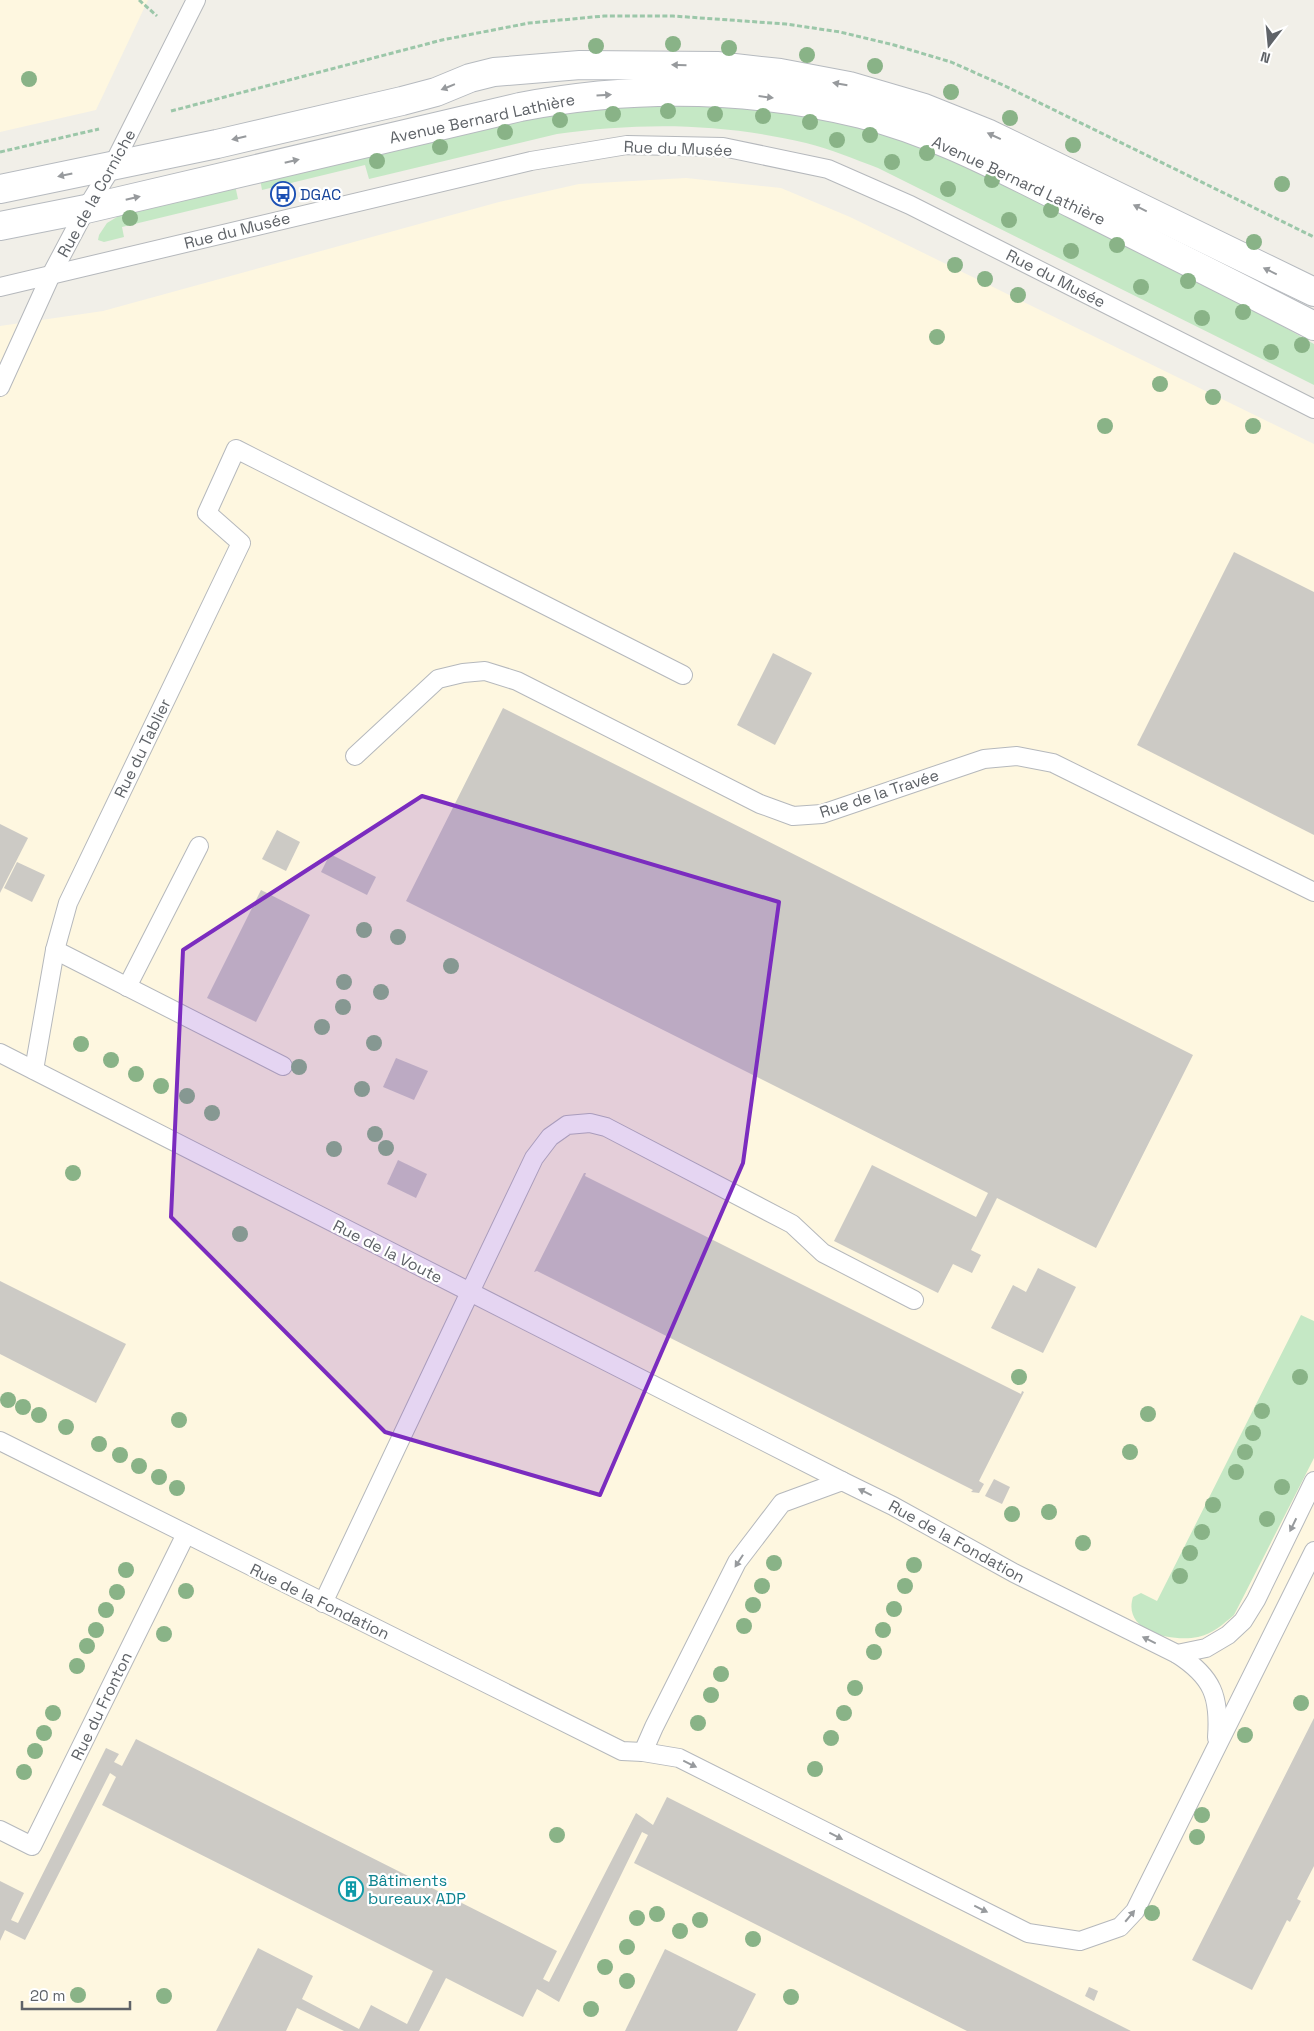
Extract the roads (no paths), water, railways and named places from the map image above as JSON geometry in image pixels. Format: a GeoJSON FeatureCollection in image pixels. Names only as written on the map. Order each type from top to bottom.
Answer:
{"type":"FeatureCollection","features":[{"type":"Feature","properties":{"kind":"main road","name":"Avenue Bernard Lathière"},"geometry":{"type":"LineString","coordinates":[[0,189],[113,164],[217,144],[402,101],[436,92],[470,78],[494,72],[580,65],[717,66],[780,73],[849,86],[924,108],[988,134],[1314,292]]}},
{"type":"Feature","properties":{"kind":"main road","name":"Avenue Bernard Lathière"},"geometry":{"type":"LineString","coordinates":[[0,226],[86,209],[520,107],[572,97],[644,92],[722,92],[787,99],[861,114],[962,149],[1314,326]]}},
{"type":"Feature","properties":{"kind":"lane","name":"Rue de la Corniche"},"geometry":{"type":"LineString","coordinates":[[0,387],[50,277],[86,209],[113,164],[196,0]]}},
{"type":"Feature","properties":{"kind":"lane","name":"Rue du Musée"},"geometry":{"type":"LineString","coordinates":[[0,287],[50,277],[319,210],[531,161],[627,145],[723,147],[828,168],[910,205],[1314,409]]}},
{"type":"Feature","properties":{"kind":"lane","name":"Rue du Tablier"},"geometry":{"type":"LineString","coordinates":[[34,1070],[55,950],[68,903],[241,543],[207,513],[236,449],[684,675]]}},
{"type":"Feature","properties":{"kind":"lane","name":"Rue de la Travée"},"geometry":{"type":"LineString","coordinates":[[355,756],[438,679],[463,672],[485,671],[517,681],[760,804],[793,816],[822,814],[984,759],[1017,756],[1053,763],[1314,892]]}},
{"type":"Feature","properties":{"kind":"lane"},"geometry":{"type":"LineString","coordinates":[[127,987],[198,846]]}},
{"type":"Feature","properties":{"kind":"lane"},"geometry":{"type":"LineString","coordinates":[[55,950],[283,1066]]}},
{"type":"Feature","properties":{"kind":"lane","name":"Rue de la Voute"},"geometry":{"type":"LineString","coordinates":[[0,1053],[842,1481]]}},
{"type":"Feature","properties":{"kind":"lane"},"geometry":{"type":"LineString","coordinates":[[323,1603],[534,1158],[550,1137],[567,1125],[590,1123],[606,1127],[792,1224],[823,1253],[914,1300]]}},
{"type":"Feature","properties":{"kind":"lane","name":"Rue de la Fondation"},"geometry":{"type":"LineString","coordinates":[[0,1441],[622,1751],[643,1752],[678,1758],[1028,1933],[1080,1941],[1120,1927],[1134,1911],[1314,1551]]}},
{"type":"Feature","properties":{"kind":"lane"},"geometry":{"type":"LineString","coordinates":[[643,1752],[737,1562],[782,1504],[842,1481]]}},
{"type":"Feature","properties":{"kind":"lane","name":"Rue de la Fondation"},"geometry":{"type":"LineString","coordinates":[[842,1481],[893,1506],[1014,1573],[1190,1662],[1206,1677],[1214,1694],[1218,1718],[1217,1744]]}},
{"type":"Feature","properties":{"kind":"lane"},"geometry":{"type":"LineString","coordinates":[[1177,1654],[1206,1648],[1228,1635],[1243,1621],[1256,1600],[1314,1481]]}},
{"type":"Feature","properties":{"kind":"lane","name":"Rue du Fronton"},"geometry":{"type":"LineString","coordinates":[[0,1830],[32,1846],[186,1534]]}},
{"type":"Feature","properties":{"kind":"place","name":"DGAC"},"geometry":{"type":"Point","coordinates":[283,194]}},
{"type":"Feature","properties":{"kind":"place","name":"Bâtiments bureaux ADP"},"geometry":{"type":"Point","coordinates":[351,1889]}}]}
